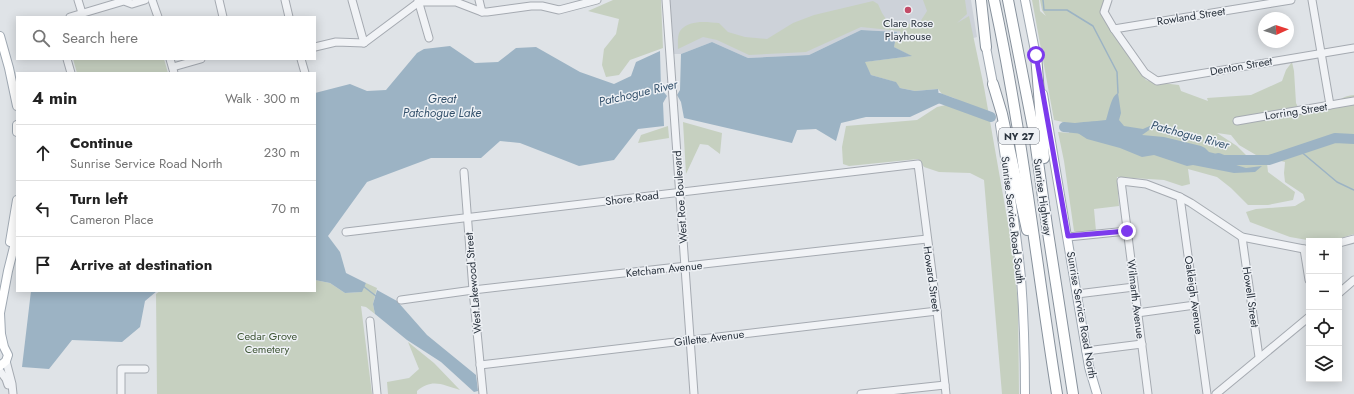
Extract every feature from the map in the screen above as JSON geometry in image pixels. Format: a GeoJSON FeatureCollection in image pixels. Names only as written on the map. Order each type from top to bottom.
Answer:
{"type":"FeatureCollection","features":[{"type":"Feature","properties":{"kind":"highway"},"geometry":{"type":"LineString","coordinates":[[981,0],[986,47]]}},
{"type":"Feature","properties":{"kind":"highway","name":"Sunrise Highway"},"geometry":{"type":"LineString","coordinates":[[994,0],[1013,96],[1026,175],[1057,394]]}},
{"type":"Feature","properties":{"kind":"highway","name":"Sunrise Highway"},"geometry":{"type":"LineString","coordinates":[[1008,0],[1034,133],[1073,394]]}},
{"type":"Feature","properties":{"kind":"highway"},"geometry":{"type":"LineString","coordinates":[[1036,55],[1047,226]]}},
{"type":"Feature","properties":{"kind":"highway"},"geometry":{"type":"LineString","coordinates":[[993,84],[1002,114],[1027,227],[1039,272]]}},
{"type":"Feature","properties":{"kind":"main road","name":"Sunrise Service Road South"},"geometry":{"type":"LineString","coordinates":[[976,0],[993,84],[1011,193],[1021,279],[1025,394]]}},
{"type":"Feature","properties":{"kind":"main road","name":"Sunrise Service Road North"},"geometry":{"type":"LineString","coordinates":[[1025,0],[1068,236],[1086,351],[1097,394]]}},
{"type":"Feature","properties":{"kind":"main road"},"geometry":{"type":"LineString","coordinates":[[0,36],[16,101]]}},
{"type":"Feature","properties":{"kind":"main road"},"geometry":{"type":"LineString","coordinates":[[0,288],[16,207]]}},
{"type":"Feature","properties":{"kind":"main road"},"geometry":{"type":"LineString","coordinates":[[3,364],[8,355],[2,346],[0,313],[16,239]]}},
{"type":"Feature","properties":{"kind":"street"},"geometry":{"type":"LineString","coordinates":[[78,0],[82,13]]}},
{"type":"Feature","properties":{"kind":"street"},"geometry":{"type":"LineString","coordinates":[[73,16],[124,1],[132,4],[145,0]]}},
{"type":"Feature","properties":{"kind":"street"},"geometry":{"type":"LineString","coordinates":[[152,0],[158,16]]}},
{"type":"Feature","properties":{"kind":"street"},"geometry":{"type":"LineString","coordinates":[[219,0],[224,16]]}},
{"type":"Feature","properties":{"kind":"street"},"geometry":{"type":"LineString","coordinates":[[285,0],[290,16]]}},
{"type":"Feature","properties":{"kind":"street"},"geometry":{"type":"LineString","coordinates":[[352,0],[364,43]]}},
{"type":"Feature","properties":{"kind":"street"},"geometry":{"type":"LineString","coordinates":[[479,0],[482,12]]}},
{"type":"Feature","properties":{"kind":"street"},"geometry":{"type":"LineString","coordinates":[[316,48],[336,42],[364,43],[418,1],[456,2],[482,12],[531,6],[541,3],[560,10],[597,0]]}},
{"type":"Feature","properties":{"kind":"street","name":"West Roe Boulevard"},"geometry":{"type":"LineString","coordinates":[[666,0],[694,394]]}},
{"type":"Feature","properties":{"kind":"street"},"geometry":{"type":"LineString","coordinates":[[1108,0],[1104,12],[1114,29]]}},
{"type":"Feature","properties":{"kind":"street","name":"Rowland Street"},"geometry":{"type":"LineString","coordinates":[[1114,29],[1291,0]]}},
{"type":"Feature","properties":{"kind":"street"},"geometry":{"type":"LineString","coordinates":[[1312,0],[1330,105]]}},
{"type":"Feature","properties":{"kind":"street"},"geometry":{"type":"LineString","coordinates":[[418,1],[429,38]]}},
{"type":"Feature","properties":{"kind":"street","name":"Denton Street"},"geometry":{"type":"LineString","coordinates":[[1114,29],[1145,72],[1157,81],[1354,48]]}},
{"type":"Feature","properties":{"kind":"street"},"geometry":{"type":"LineString","coordinates":[[67,60],[71,72]]}},
{"type":"Feature","properties":{"kind":"street"},"geometry":{"type":"LineString","coordinates":[[170,60],[174,70],[199,60]]}},
{"type":"Feature","properties":{"kind":"street"},"geometry":{"type":"LineString","coordinates":[[301,60],[305,72]]}},
{"type":"Feature","properties":{"kind":"street","name":"Lorring Street"},"geometry":{"type":"LineString","coordinates":[[1237,121],[1354,101]]}},
{"type":"Feature","properties":{"kind":"street","name":"Shore Road"},"geometry":{"type":"LineString","coordinates":[[346,232],[918,164]]}},
{"type":"Feature","properties":{"kind":"street","name":"Howard Street"},"geometry":{"type":"LineString","coordinates":[[918,164],[946,394]]}},
{"type":"Feature","properties":{"kind":"street","name":"West Lakewood Street"},"geometry":{"type":"LineString","coordinates":[[464,172],[483,394]]}},
{"type":"Feature","properties":{"kind":"street","name":"Wilmarth Avenue"},"geometry":{"type":"LineString","coordinates":[[1148,394],[1121,181],[1146,184],[1180,197]]}},
{"type":"Feature","properties":{"kind":"street"},"geometry":{"type":"LineString","coordinates":[[1180,197],[1242,237],[1306,250]]}},
{"type":"Feature","properties":{"kind":"street","name":"Oakleigh Avenue"},"geometry":{"type":"LineString","coordinates":[[1180,197],[1207,394]]}},
{"type":"Feature","properties":{"kind":"street"},"geometry":{"type":"LineString","coordinates":[[1068,236],[1127,231]]}},
{"type":"Feature","properties":{"kind":"street","name":"Howell Street"},"geometry":{"type":"LineString","coordinates":[[1242,237],[1259,357]]}},
{"type":"Feature","properties":{"kind":"street"},"geometry":{"type":"LineString","coordinates":[[1342,242],[1354,239]]}},
{"type":"Feature","properties":{"kind":"street","name":"Ketcham Avenue"},"geometry":{"type":"LineString","coordinates":[[400,300],[473,290],[927,240]]}},
{"type":"Feature","properties":{"kind":"street"},"geometry":{"type":"LineString","coordinates":[[1342,290],[1354,280]]}},
{"type":"Feature","properties":{"kind":"street"},"geometry":{"type":"LineString","coordinates":[[1077,294],[1134,287]]}},
{"type":"Feature","properties":{"kind":"street"},"geometry":{"type":"LineString","coordinates":[[1137,313],[1195,305]]}},
{"type":"Feature","properties":{"kind":"street","name":"Gillette Avenue"},"geometry":{"type":"LineString","coordinates":[[480,365],[937,311]]}},
{"type":"Feature","properties":{"kind":"street"},"geometry":{"type":"LineString","coordinates":[[1216,394],[1306,319]]}},
{"type":"Feature","properties":{"kind":"street"},"geometry":{"type":"LineString","coordinates":[[370,321],[377,394]]}},
{"type":"Feature","properties":{"kind":"street"},"geometry":{"type":"LineString","coordinates":[[1086,351],[1142,344]]}},
{"type":"Feature","properties":{"kind":"street"},"geometry":{"type":"LineString","coordinates":[[3,364],[12,384],[13,394]]}},
{"type":"Feature","properties":{"kind":"street"},"geometry":{"type":"LineString","coordinates":[[121,394],[121,369],[145,369]]}},
{"type":"Feature","properties":{"kind":"street"},"geometry":{"type":"LineString","coordinates":[[0,371],[6,379],[9,394]]}},
{"type":"Feature","properties":{"kind":"street"},"geometry":{"type":"LineString","coordinates":[[861,394],[945,385]]}},
{"type":"Feature","properties":{"kind":"shaded area"},"geometry":{"type":"Polygon","coordinates":[[[666,0],[971,0],[977,37],[912,56],[894,47],[896,32],[861,30],[809,55],[748,58],[712,42],[681,54],[671,54],[666,0]]]}},
{"type":"Feature","properties":{"kind":"green space"},"geometry":{"type":"Polygon","coordinates":[[[613,0],[661,0],[663,48],[630,60],[619,75],[606,77],[602,65],[604,49],[616,34],[619,19],[588,11],[613,0]]]}},
{"type":"Feature","properties":{"kind":"green space"},"geometry":{"type":"Polygon","coordinates":[[[923,0],[965,0],[967,14],[957,23],[969,16],[984,87],[1013,252],[1018,303],[1019,394],[1002,394],[984,180],[970,173],[939,172],[924,167],[918,159],[849,166],[843,164],[842,147],[846,126],[917,120],[937,107],[950,104],[969,114],[987,115],[954,98],[942,94],[938,89],[915,91],[900,88],[895,82],[871,75],[864,62],[911,56],[894,47],[895,42],[903,38],[900,31],[861,27],[806,52],[749,55],[717,40],[703,37],[678,49],[678,38],[680,31],[688,25],[698,22],[719,23],[728,32],[745,37],[767,39],[793,23],[814,15],[873,1],[878,4],[888,22],[909,24],[920,22],[927,11],[923,0]]]}},
{"type":"Feature","properties":{"kind":"green space"},"geometry":{"type":"Polygon","coordinates":[[[1032,0],[1039,0],[1040,11],[1046,16],[1042,10],[1040,0],[1105,0],[1102,10],[1146,80],[1179,85],[1181,91],[1208,101],[1207,98],[1251,95],[1282,81],[1286,70],[1292,62],[1296,103],[1302,115],[1334,108],[1342,98],[1354,95],[1354,234],[1341,238],[1306,238],[1306,240],[1290,237],[1250,222],[1246,212],[1256,209],[1295,206],[1305,200],[1303,194],[1285,182],[1285,162],[1256,155],[1239,145],[1231,135],[1217,133],[1237,146],[1251,160],[1267,163],[1268,172],[1295,192],[1293,200],[1268,205],[1248,205],[1231,188],[1217,177],[1188,169],[1190,184],[1182,186],[1164,180],[1117,177],[1119,206],[1094,209],[1096,231],[1079,233],[1074,231],[1064,161],[1058,132],[1069,133],[1071,124],[1054,120],[1032,0]]]}},
{"type":"Feature","properties":{"kind":"green space"},"geometry":{"type":"Polygon","coordinates":[[[73,60],[164,60],[168,72],[77,72],[73,60]]]}},
{"type":"Feature","properties":{"kind":"green space"},"geometry":{"type":"Polygon","coordinates":[[[683,122],[722,133],[720,154],[708,145],[700,144],[686,174],[683,122]]]}},
{"type":"Feature","properties":{"kind":"green space"},"geometry":{"type":"Polygon","coordinates":[[[668,126],[669,138],[638,143],[641,135],[668,126]]]}},
{"type":"Feature","properties":{"kind":"green space","name":"Cedar Grove Cemetery"},"geometry":{"type":"Polygon","coordinates":[[[316,280],[330,283],[345,293],[361,292],[366,283],[377,288],[373,304],[375,314],[366,307],[361,306],[372,394],[157,394],[156,294],[159,292],[316,292],[316,280]]]}},
{"type":"Feature","properties":{"kind":"green space"},"geometry":{"type":"Polygon","coordinates":[[[408,342],[434,363],[460,390],[433,384],[422,387],[417,391],[417,394],[388,394],[387,382],[409,378],[419,369],[408,342]]]}},
{"type":"Feature","properties":{"kind":"water"},"geometry":{"type":"Polygon","coordinates":[[[861,30],[897,32],[894,47],[912,56],[865,62],[871,75],[896,82],[900,88],[915,91],[938,89],[940,103],[910,117],[866,117],[841,123],[836,141],[816,129],[797,130],[792,143],[684,118],[681,102],[677,95],[680,90],[681,54],[712,42],[748,58],[809,55],[861,30]]]}},
{"type":"Feature","properties":{"kind":"water","name":"Great Patchogue Lake"},"geometry":{"type":"Polygon","coordinates":[[[450,46],[475,63],[498,62],[516,48],[536,47],[580,72],[614,84],[631,76],[636,62],[660,51],[661,89],[667,96],[663,103],[664,126],[638,129],[614,160],[579,166],[520,143],[500,141],[481,158],[431,158],[367,182],[328,236],[340,252],[346,273],[366,283],[362,292],[345,293],[330,283],[316,280],[316,93],[350,84],[367,91],[386,90],[417,53],[424,49],[450,46]]]}},
{"type":"Feature","properties":{"kind":"water"},"geometry":{"type":"Polygon","coordinates":[[[1118,93],[1121,113],[1119,120],[1124,126],[1143,129],[1152,125],[1152,128],[1142,135],[1164,137],[1201,146],[1209,152],[1229,157],[1233,164],[1246,168],[1262,166],[1255,172],[1234,173],[1193,165],[1187,166],[1154,155],[1142,157],[1120,148],[1087,139],[1070,128],[1071,124],[1075,123],[1106,120],[1112,101],[1118,93]]]}},
{"type":"Feature","properties":{"kind":"water"},"geometry":{"type":"Polygon","coordinates":[[[377,290],[397,301],[427,335],[476,375],[478,391],[474,392],[441,362],[407,340],[375,314],[373,304],[377,290]]]}},
{"type":"Feature","properties":{"kind":"water"},"geometry":{"type":"Polygon","coordinates":[[[31,292],[156,292],[145,301],[140,327],[122,342],[72,340],[49,369],[22,367],[31,292]]]}},
{"type":"Feature","properties":{"kind":"waterway"},"geometry":{"type":"LineString","coordinates":[[1043,0],[1044,10],[1067,10],[1093,26],[1117,72],[1118,93]]}},
{"type":"Feature","properties":{"kind":"waterway","name":"Patchogue River"},"geometry":{"type":"LineString","coordinates":[[927,98],[939,98],[991,117]]}},
{"type":"Feature","properties":{"kind":"waterway","name":"Patchogue River"},"geometry":{"type":"LineString","coordinates":[[1064,127],[1084,129]]}},
{"type":"Feature","properties":{"kind":"waterway","name":"Patchogue River"},"geometry":{"type":"LineString","coordinates":[[1218,158],[1223,160],[1269,160],[1335,138],[1354,139]]}},
{"type":"Feature","properties":{"kind":"waterway"},"geometry":{"type":"LineString","coordinates":[[1299,150],[1337,182],[1354,190]]}},
{"type":"Feature","properties":{"kind":"waterway"},"geometry":{"type":"LineString","coordinates":[[363,286],[376,296]]}},
{"type":"Feature","properties":{"kind":"place","name":"Clare Rose Playhouse"},"geometry":{"type":"Point","coordinates":[908,10]}},
{"type":"Feature","properties":{"kind":"route"},"geometry":{"type":"LineString","coordinates":[[1036,55],[1068,236],[1127,231]]}}]}
